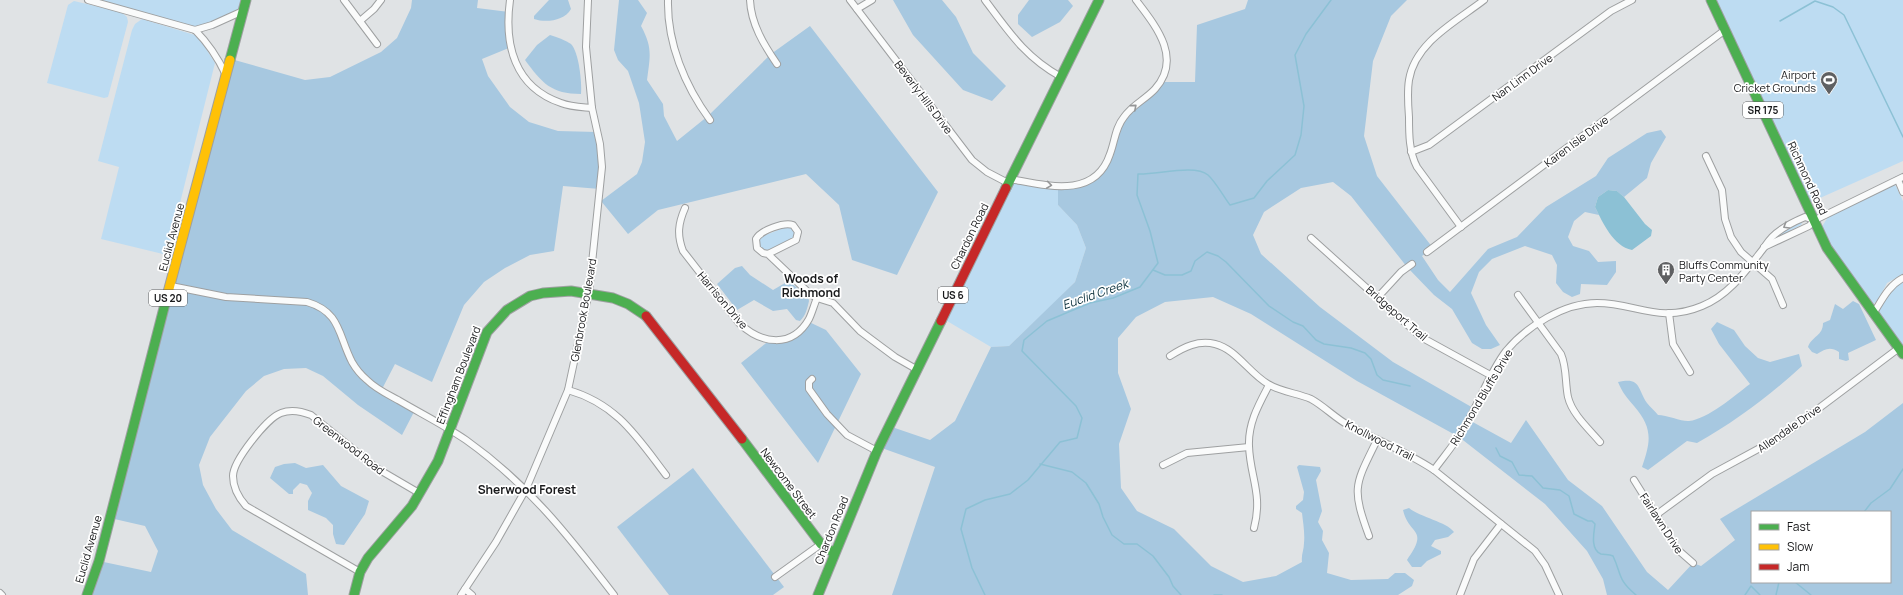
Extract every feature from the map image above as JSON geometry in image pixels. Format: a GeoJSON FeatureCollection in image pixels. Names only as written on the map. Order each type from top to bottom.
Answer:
{"type":"FeatureCollection","features":[{"type":"Feature","properties":{"kind":"main road","name":"Euclid Avenue"},"geometry":{"type":"LineString","coordinates":[[87,595],[101,556],[170,286],[246,0]]}},
{"type":"Feature","properties":{"kind":"main road","name":"Chardon Road"},"geometry":{"type":"LineString","coordinates":[[818,595],[877,451],[916,369],[1099,0]]}},
{"type":"Feature","properties":{"kind":"main road","name":"Richmond Road"},"geometry":{"type":"LineString","coordinates":[[1711,0],[1835,261],[1901,351]]}},
{"type":"Feature","properties":{"kind":"main road","name":"Effingham Boulevard"},"geometry":{"type":"LineString","coordinates":[[354,595],[360,572],[368,558],[412,506],[438,461],[487,332],[496,319],[516,303],[531,295],[547,290],[564,289],[589,292],[620,299],[636,307],[650,319],[729,423]]}},
{"type":"Feature","properties":{"kind":"main road","name":"Newcome Street"},"geometry":{"type":"LineString","coordinates":[[729,423],[821,544],[834,554]]}},
{"type":"Feature","properties":{"kind":"street"},"geometry":{"type":"LineString","coordinates":[[88,0],[195,30],[205,40],[218,58],[226,77]]}},
{"type":"Feature","properties":{"kind":"street"},"geometry":{"type":"LineString","coordinates":[[344,0],[378,44]]}},
{"type":"Feature","properties":{"kind":"street"},"geometry":{"type":"LineString","coordinates":[[360,21],[374,9],[381,0]]}},
{"type":"Feature","properties":{"kind":"street"},"geometry":{"type":"LineString","coordinates":[[510,0],[507,26],[509,41],[521,73],[540,92],[550,99],[562,104],[592,108]]}},
{"type":"Feature","properties":{"kind":"street","name":"Glenbrook Boulevard"},"geometry":{"type":"LineString","coordinates":[[463,592],[496,542],[526,489],[568,390],[589,292],[602,167],[600,144],[592,108],[586,46],[588,0]]}},
{"type":"Feature","properties":{"kind":"street"},"geometry":{"type":"LineString","coordinates":[[668,0],[669,21],[675,51],[691,89],[710,120]]}},
{"type":"Feature","properties":{"kind":"street"},"geometry":{"type":"LineString","coordinates":[[750,0],[756,28],[762,42],[777,64]]}},
{"type":"Feature","properties":{"kind":"street","name":"Beverly Hills Drive"},"geometry":{"type":"LineString","coordinates":[[850,0],[972,160],[987,172],[1009,181]]}},
{"type":"Feature","properties":{"kind":"street"},"geometry":{"type":"LineString","coordinates":[[857,9],[872,0]]}},
{"type":"Feature","properties":{"kind":"street"},"geometry":{"type":"LineString","coordinates":[[985,0],[1030,56],[1044,67],[1062,77]]}},
{"type":"Feature","properties":{"kind":"street"},"geometry":{"type":"LineString","coordinates":[[1009,181],[1073,186],[1086,181],[1103,167],[1110,154],[1116,133],[1123,117],[1155,89],[1164,74],[1166,49],[1164,40],[1155,25],[1136,0]]}},
{"type":"Feature","properties":{"kind":"street"},"geometry":{"type":"LineString","coordinates":[[1461,227],[1417,167],[1411,152],[1408,91],[1409,78],[1422,48],[1484,0]]}},
{"type":"Feature","properties":{"kind":"street","name":"Nan Linn Drive"},"geometry":{"type":"LineString","coordinates":[[1411,152],[1423,149],[1429,145],[1611,11],[1632,0]]}},
{"type":"Feature","properties":{"kind":"street"},"geometry":{"type":"LineString","coordinates":[[195,30],[212,25],[244,10]]}},
{"type":"Feature","properties":{"kind":"street","name":"Karen Isle Drive"},"geometry":{"type":"LineString","coordinates":[[1427,252],[1725,30]]}},
{"type":"Feature","properties":{"kind":"street"},"geometry":{"type":"LineString","coordinates":[[1706,156],[1722,190],[1730,237],[1737,248],[1774,282],[1783,305]]}},
{"type":"Feature","properties":{"kind":"street"},"geometry":{"type":"LineString","coordinates":[[1764,247],[1809,226],[1815,220],[1900,178],[1903,192]]}},
{"type":"Feature","properties":{"kind":"street","name":"Harrison Drive"},"geometry":{"type":"LineString","coordinates":[[685,208],[679,224],[678,237],[683,251],[747,330],[760,338],[770,340],[784,339],[793,335],[807,321],[817,298]]}},
{"type":"Feature","properties":{"kind":"street","name":"Richmond Bluffs Drive"},"geometry":{"type":"LineString","coordinates":[[1434,470],[1464,428],[1509,348],[1540,323],[1563,309],[1592,303],[1611,304],[1647,312],[1670,313],[1691,310],[1717,298],[1733,286],[1778,232],[1805,217],[1815,220]]}},
{"type":"Feature","properties":{"kind":"street"},"geometry":{"type":"LineString","coordinates":[[768,254],[796,240],[798,232],[793,225],[786,224],[758,235],[755,243],[757,248],[763,253],[768,254],[799,285],[817,298],[833,303],[860,331],[916,369]]}},
{"type":"Feature","properties":{"kind":"street","name":"Bridgeport Trail"},"geometry":{"type":"LineString","coordinates":[[1311,238],[1424,339],[1492,376]]}},
{"type":"Feature","properties":{"kind":"street"},"geometry":{"type":"LineString","coordinates":[[1378,297],[1401,272],[1412,264]]}},
{"type":"Feature","properties":{"kind":"street"},"geometry":{"type":"LineString","coordinates":[[1873,314],[1885,293],[1892,285],[1903,278]]}},
{"type":"Feature","properties":{"kind":"street"},"geometry":{"type":"LineString","coordinates":[[170,286],[226,297],[307,302],[318,305],[327,311],[335,320],[352,362],[370,384],[450,429],[501,466],[526,489],[570,538],[614,595]]}},
{"type":"Feature","properties":{"kind":"street"},"geometry":{"type":"LineString","coordinates":[[1518,295],[1540,323],[1563,359],[1567,391],[1572,406],[1600,442]]}},
{"type":"Feature","properties":{"kind":"street"},"geometry":{"type":"LineString","coordinates":[[1670,313],[1673,344],[1690,372]]}},
{"type":"Feature","properties":{"kind":"street","name":"Knollwood Trail"},"geometry":{"type":"LineString","coordinates":[[1170,356],[1195,344],[1217,344],[1231,352],[1253,374],[1269,385],[1310,399],[1338,419],[1434,470],[1502,524],[1538,556],[1559,595]]}},
{"type":"Feature","properties":{"kind":"street","name":"Allendale Drive"},"geometry":{"type":"LineString","coordinates":[[1656,515],[1712,474],[1763,448],[1782,436],[1901,351]]}},
{"type":"Feature","properties":{"kind":"street"},"geometry":{"type":"LineString","coordinates":[[812,379],[809,382],[809,389],[844,432],[852,438],[877,451]]}},
{"type":"Feature","properties":{"kind":"street"},"geometry":{"type":"LineString","coordinates":[[1254,528],[1258,513],[1258,503],[1249,447],[1253,418],[1269,385]]}},
{"type":"Feature","properties":{"kind":"street"},"geometry":{"type":"LineString","coordinates":[[568,390],[585,395],[614,413],[630,428],[666,475]]}},
{"type":"Feature","properties":{"kind":"street","name":"Greenwood Road"},"geometry":{"type":"LineString","coordinates":[[360,572],[246,506],[235,490],[233,475],[236,463],[271,419],[281,413],[291,410],[310,415],[378,469],[419,494]]}},
{"type":"Feature","properties":{"kind":"street"},"geometry":{"type":"LineString","coordinates":[[1369,536],[1358,503],[1357,488],[1362,470],[1377,440]]}},
{"type":"Feature","properties":{"kind":"street"},"geometry":{"type":"LineString","coordinates":[[1163,465],[1176,457],[1190,452],[1249,447]]}},
{"type":"Feature","properties":{"kind":"street","name":"Fairlawn Drive"},"geometry":{"type":"LineString","coordinates":[[1634,480],[1677,549],[1693,563]]}},
{"type":"Feature","properties":{"kind":"street"},"geometry":{"type":"LineString","coordinates":[[1460,595],[1474,559],[1502,524]]}},
{"type":"Feature","properties":{"kind":"street"},"geometry":{"type":"LineString","coordinates":[[775,577],[821,544]]}},
{"type":"Feature","properties":{"kind":"street"},"geometry":{"type":"LineString","coordinates":[[463,592],[472,595]]}},
{"type":"Feature","properties":{"kind":"shaded area"},"geometry":{"type":"Polygon","coordinates":[[[88,0],[246,0],[244,10],[195,30],[88,0]]]}},
{"type":"Feature","properties":{"kind":"shaded area"},"geometry":{"type":"Polygon","coordinates":[[[412,0],[478,0],[477,8],[509,12],[511,47],[482,59],[488,76],[510,107],[529,122],[558,131],[597,132],[600,189],[563,186],[554,251],[530,255],[505,268],[484,282],[464,305],[432,382],[395,364],[381,391],[415,410],[402,435],[358,405],[323,376],[306,368],[284,369],[264,376],[246,391],[210,437],[199,465],[203,485],[216,509],[232,530],[306,574],[308,595],[87,595],[99,561],[151,572],[158,551],[145,526],[110,518],[231,59],[305,80],[330,77],[381,52],[397,38],[411,8],[412,0]]]}},
{"type":"Feature","properties":{"kind":"shaded area"},"geometry":{"type":"Polygon","coordinates":[[[549,0],[568,0],[571,9],[564,16],[554,20],[544,21],[534,19],[534,16],[549,0]]]}},
{"type":"Feature","properties":{"kind":"shaded area"},"geometry":{"type":"Polygon","coordinates":[[[619,0],[638,0],[647,13],[641,26],[650,52],[647,80],[663,104],[664,116],[677,141],[708,116],[771,54],[810,26],[938,192],[897,275],[852,260],[839,205],[806,174],[658,210],[628,234],[601,201],[637,174],[642,162],[645,142],[639,103],[628,71],[618,60],[614,50],[619,0]]]}},
{"type":"Feature","properties":{"kind":"shaded area"},"geometry":{"type":"Polygon","coordinates":[[[893,0],[942,0],[956,17],[973,53],[1006,86],[992,101],[963,90],[913,35],[893,0]]]}},
{"type":"Feature","properties":{"kind":"shaded area"},"geometry":{"type":"Polygon","coordinates":[[[1029,0],[1068,0],[1073,6],[1060,22],[1032,37],[1018,24],[1018,15],[1029,0]]]}},
{"type":"Feature","properties":{"kind":"shaded area"},"geometry":{"type":"Polygon","coordinates":[[[1248,0],[1407,0],[1391,16],[1373,61],[1364,136],[1377,176],[1433,248],[1422,256],[1438,280],[1450,292],[1488,249],[1517,237],[1546,207],[1596,176],[1608,158],[1647,133],[1661,130],[1666,137],[1651,163],[1647,178],[1624,197],[1617,191],[1608,190],[1598,197],[1595,207],[1599,215],[1585,212],[1574,221],[1568,237],[1573,246],[1589,251],[1598,262],[1616,261],[1616,272],[1607,285],[1581,284],[1580,294],[1572,297],[1563,292],[1556,283],[1557,265],[1552,255],[1525,246],[1492,259],[1479,272],[1471,293],[1486,325],[1500,345],[1491,349],[1482,349],[1472,343],[1452,309],[1434,295],[1407,267],[1351,196],[1333,182],[1301,188],[1264,212],[1253,235],[1261,254],[1320,307],[1393,362],[1475,409],[1469,420],[1511,443],[1526,420],[1568,480],[1602,506],[1647,572],[1668,590],[1693,563],[1701,566],[1735,540],[1720,519],[1865,432],[1903,403],[1903,595],[1607,595],[1603,579],[1587,551],[1545,504],[1459,437],[1357,381],[1251,314],[1213,297],[1165,302],[1136,317],[1118,338],[1118,373],[1131,409],[1119,444],[1121,488],[1137,511],[1174,529],[1211,566],[1243,582],[1276,576],[1302,562],[1304,528],[1302,513],[1296,509],[1296,506],[1303,500],[1304,492],[1297,467],[1299,465],[1320,467],[1321,471],[1316,480],[1322,511],[1318,522],[1323,531],[1322,540],[1329,553],[1327,573],[1351,580],[1388,579],[1395,573],[1405,573],[1414,580],[1412,586],[1398,595],[892,595],[935,467],[879,447],[889,426],[930,440],[955,421],[991,347],[1009,346],[1075,282],[1086,248],[1077,225],[1058,205],[1058,187],[1081,184],[1103,167],[1118,126],[1160,82],[1195,82],[1197,25],[1245,9],[1248,0]]]}},
{"type":"Feature","properties":{"kind":"shaded area","name":"Airport Cricket Grounds"},"geometry":{"type":"Polygon","coordinates":[[[1711,0],[1903,0],[1903,161],[1811,202],[1711,0]]]}},
{"type":"Feature","properties":{"kind":"shaded area"},"geometry":{"type":"Polygon","coordinates":[[[74,1],[121,12],[127,17],[128,22],[108,97],[104,98],[47,83],[68,5],[74,1]]]}},
{"type":"Feature","properties":{"kind":"shaded area"},"geometry":{"type":"Polygon","coordinates":[[[142,19],[198,36],[215,63],[167,255],[101,239],[119,167],[98,161],[132,30],[135,24],[142,19]]]}},
{"type":"Feature","properties":{"kind":"shaded area"},"geometry":{"type":"Polygon","coordinates":[[[550,35],[571,44],[574,48],[579,68],[581,94],[562,92],[548,86],[525,60],[537,45],[550,35]]]}},
{"type":"Feature","properties":{"kind":"shaded area"},"geometry":{"type":"Polygon","coordinates":[[[1010,179],[1058,187],[1058,205],[1077,225],[1086,248],[1075,282],[1009,346],[991,347],[942,318],[1010,179]]]}},
{"type":"Feature","properties":{"kind":"shaded area"},"geometry":{"type":"Polygon","coordinates":[[[1894,185],[1896,186],[1903,201],[1903,274],[1887,283],[1878,300],[1872,305],[1835,254],[1823,229],[1823,225],[1828,217],[1894,185]]]}},
{"type":"Feature","properties":{"kind":"shaded area"},"geometry":{"type":"Polygon","coordinates":[[[1608,190],[1617,191],[1624,197],[1645,224],[1652,230],[1651,236],[1632,250],[1625,248],[1614,239],[1605,227],[1595,207],[1598,197],[1608,190]]]}},
{"type":"Feature","properties":{"kind":"shaded area"},"geometry":{"type":"Polygon","coordinates":[[[1800,222],[1802,223],[1801,225],[1771,241],[1786,229],[1800,222]]]}},
{"type":"Feature","properties":{"kind":"shaded area"},"geometry":{"type":"Polygon","coordinates":[[[786,227],[792,228],[795,232],[792,240],[776,248],[767,250],[760,248],[759,240],[763,236],[786,227]]]}},
{"type":"Feature","properties":{"kind":"shaded area"},"geometry":{"type":"Polygon","coordinates":[[[742,266],[750,275],[773,290],[785,283],[790,282],[808,297],[809,301],[807,309],[800,321],[796,320],[787,309],[773,311],[754,300],[737,310],[717,284],[735,268],[742,266]]]}},
{"type":"Feature","properties":{"kind":"shaded area"},"geometry":{"type":"Polygon","coordinates":[[[1903,281],[1903,348],[1880,317],[1879,312],[1880,306],[1886,296],[1903,281]]]}},
{"type":"Feature","properties":{"kind":"shaded area"},"geometry":{"type":"Polygon","coordinates":[[[1853,301],[1859,304],[1876,340],[1848,353],[1849,360],[1846,361],[1839,359],[1839,352],[1833,349],[1825,350],[1817,354],[1812,352],[1808,347],[1812,340],[1821,331],[1823,323],[1830,320],[1835,304],[1843,309],[1853,301]]]}},
{"type":"Feature","properties":{"kind":"shaded area"},"geometry":{"type":"Polygon","coordinates":[[[807,321],[826,330],[861,374],[818,463],[741,363],[770,340],[784,339],[807,321]]]}},
{"type":"Feature","properties":{"kind":"shaded area"},"geometry":{"type":"Polygon","coordinates":[[[1717,322],[1734,330],[1745,346],[1758,358],[1770,362],[1799,354],[1802,366],[1765,398],[1739,417],[1697,443],[1687,441],[1648,470],[1642,467],[1648,442],[1645,421],[1625,395],[1618,382],[1635,382],[1647,403],[1658,415],[1689,421],[1712,412],[1750,384],[1719,344],[1711,329],[1717,322]]]}},
{"type":"Feature","properties":{"kind":"shaded area"},"geometry":{"type":"Polygon","coordinates":[[[295,463],[306,468],[323,465],[341,486],[369,501],[365,514],[344,545],[336,544],[333,534],[333,525],[326,518],[308,510],[308,501],[312,493],[307,485],[300,483],[293,490],[293,494],[289,494],[270,478],[275,467],[295,463]]]}},
{"type":"Feature","properties":{"kind":"shaded area"},"geometry":{"type":"Polygon","coordinates":[[[693,468],[784,587],[773,595],[669,595],[617,527],[693,468]]]}},
{"type":"Feature","properties":{"kind":"shaded area"},"geometry":{"type":"Polygon","coordinates":[[[1409,508],[1446,525],[1454,532],[1448,537],[1435,540],[1431,546],[1441,551],[1441,554],[1427,561],[1421,567],[1412,567],[1407,560],[1414,550],[1417,542],[1416,533],[1409,524],[1403,510],[1409,508]]]}},
{"type":"Feature","properties":{"kind":"waterway","name":"Euclid Creek"},"geometry":{"type":"LineString","coordinates":[[985,595],[972,568],[961,529],[966,509],[985,500],[1010,494],[1028,480],[1060,442],[1077,438],[1082,418],[1076,406],[1022,351],[1024,340],[1047,321],[1090,303],[1113,298],[1140,287],[1158,263],[1150,231],[1137,195],[1138,174],[1185,170],[1202,172],[1211,178],[1230,205],[1254,198],[1267,181],[1295,155],[1301,135],[1304,106],[1295,55],[1306,34],[1331,0]]}},
{"type":"Feature","properties":{"kind":"waterway"},"geometry":{"type":"LineString","coordinates":[[1780,21],[1815,1],[1833,7],[1844,15],[1903,137]]}},
{"type":"Feature","properties":{"kind":"waterway"},"geometry":{"type":"LineString","coordinates":[[1153,270],[1165,275],[1182,275],[1191,271],[1195,261],[1207,252],[1218,256],[1226,262],[1269,306],[1293,322],[1303,326],[1316,340],[1324,344],[1351,348],[1365,353],[1371,359],[1377,375],[1383,380],[1410,386]]}},
{"type":"Feature","properties":{"kind":"waterway"},"geometry":{"type":"LineString","coordinates":[[1496,448],[1500,456],[1512,462],[1519,475],[1532,476],[1543,488],[1560,490],[1569,496],[1574,514],[1588,521],[1592,521],[1595,524],[1595,549],[1601,554],[1613,556],[1623,581],[1636,595]]}},
{"type":"Feature","properties":{"kind":"waterway"},"geometry":{"type":"LineString","coordinates":[[1040,464],[1072,472],[1086,483],[1099,504],[1103,517],[1112,535],[1124,544],[1137,544],[1153,556],[1169,577],[1173,586],[1181,595]]}},
{"type":"Feature","properties":{"kind":"waterway"},"geometry":{"type":"LineString","coordinates":[[1865,511],[1871,503],[1890,489],[1903,469]]}},
{"type":"Feature","properties":{"kind":"waterway"},"geometry":{"type":"LineString","coordinates":[[1776,595],[1779,583]]}},
{"type":"Feature","properties":{"kind":"waterway"},"geometry":{"type":"LineString","coordinates":[[1796,583],[1811,595]]}},
{"type":"Feature","properties":{"kind":"waterway"},"geometry":{"type":"LineString","coordinates":[[1745,595],[1751,586],[1760,595]]}},
{"type":"Feature","properties":{"kind":"waterway"},"geometry":{"type":"LineString","coordinates":[[1214,595],[1222,595]]}},
{"type":"Feature","properties":{"kind":"traffic: fast"},"geometry":{"type":"LineString","coordinates":[[230,60],[246,0]]}},
{"type":"Feature","properties":{"kind":"traffic: fast"},"geometry":{"type":"LineString","coordinates":[[1006,188],[1099,0]]}},
{"type":"Feature","properties":{"kind":"traffic: fast"},"geometry":{"type":"LineString","coordinates":[[1711,0],[1827,248],[1903,354]]}},
{"type":"Feature","properties":{"kind":"traffic: fast"},"geometry":{"type":"LineString","coordinates":[[354,595],[360,572],[368,558],[412,506],[438,461],[487,332],[507,310],[530,296],[543,293],[571,291],[613,298],[628,304],[646,316]]}},
{"type":"Feature","properties":{"kind":"traffic: fast"},"geometry":{"type":"LineString","coordinates":[[87,595],[99,561],[167,296]]}},
{"type":"Feature","properties":{"kind":"traffic: fast"},"geometry":{"type":"LineString","coordinates":[[818,595],[877,451],[941,321]]}},
{"type":"Feature","properties":{"kind":"traffic: fast"},"geometry":{"type":"LineString","coordinates":[[742,439],[821,544],[834,553]]}},
{"type":"Feature","properties":{"kind":"traffic: slow"},"geometry":{"type":"LineString","coordinates":[[167,296],[230,60]]}},
{"type":"Feature","properties":{"kind":"traffic: jam"},"geometry":{"type":"LineString","coordinates":[[941,321],[1006,188]]}},
{"type":"Feature","properties":{"kind":"traffic: jam"},"geometry":{"type":"LineString","coordinates":[[646,316],[742,439]]}},
{"type":"Feature","properties":{"kind":"place","name":"Airport Cricket Grounds"},"geometry":{"type":"Point","coordinates":[1829,95]}},
{"type":"Feature","properties":{"kind":"place","name":"Bluffs Community Party Center"},"geometry":{"type":"Point","coordinates":[1666,285]}},
{"type":"Feature","properties":{"kind":"district","name":"Woods of Richmond"},"geometry":{"type":"Point","coordinates":[811,285]}},
{"type":"Feature","properties":{"kind":"district","name":"Sherwood Forest"},"geometry":{"type":"Point","coordinates":[527,489]}}]}
